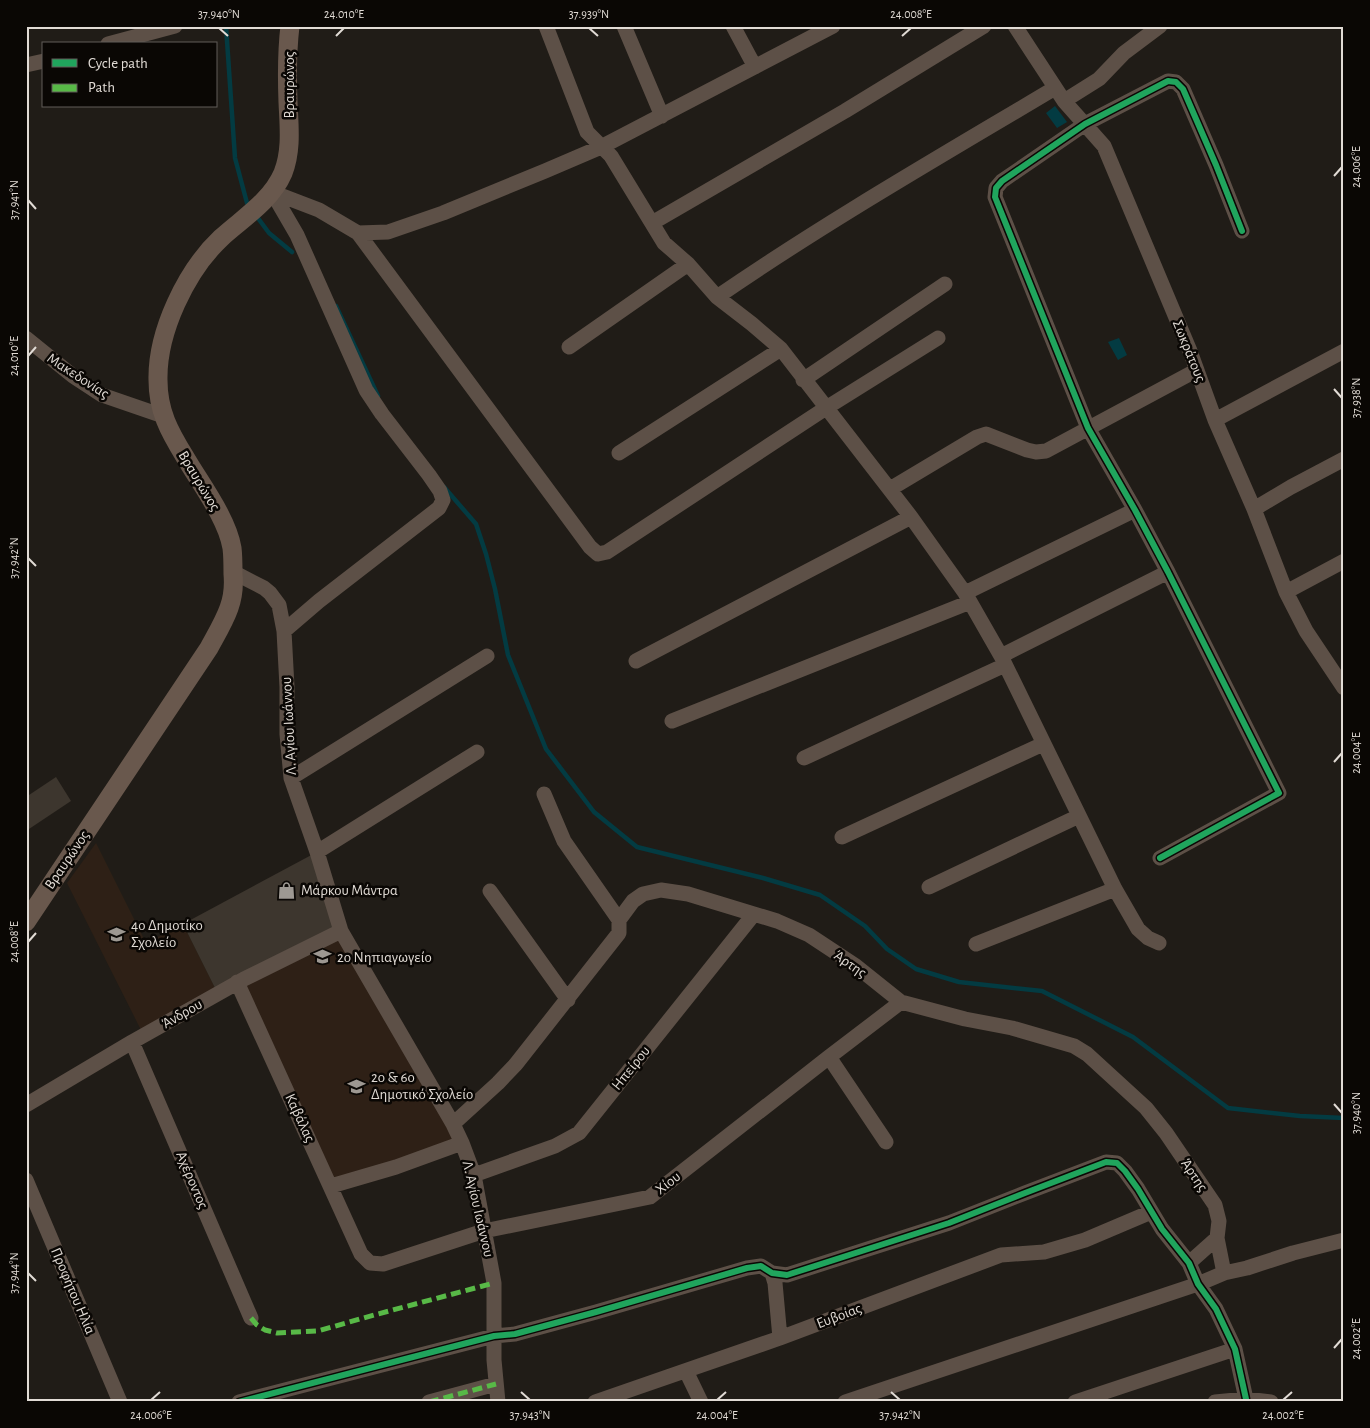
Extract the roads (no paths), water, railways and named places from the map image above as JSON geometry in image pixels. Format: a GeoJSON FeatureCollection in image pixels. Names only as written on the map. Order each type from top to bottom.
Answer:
{"type":"FeatureCollection","features":[{"type":"Feature","properties":{"kind":"main road","name":"Βραυρώνος"},"geometry":{"type":"LineString","coordinates":[[26,922],[209,648],[229,608],[234,585],[232,546],[218,512],[169,430],[163,416],[158,391],[159,366],[166,331],[178,298],[198,265],[219,240],[267,198],[283,172],[287,161],[289,144],[287,70],[290,26]]}},
{"type":"Feature","properties":{"kind":"street"},"geometry":{"type":"LineString","coordinates":[[115,42],[175,26]]}},
{"type":"Feature","properties":{"kind":"street"},"geometry":{"type":"LineString","coordinates":[[546,26],[587,132],[611,156],[664,242],[688,264],[717,297],[781,349],[803,380],[890,489],[968,597],[1003,661],[1115,889],[1138,929],[1148,938],[1159,943]]}},
{"type":"Feature","properties":{"kind":"street"},"geometry":{"type":"LineString","coordinates":[[624,26],[662,116]]}},
{"type":"Feature","properties":{"kind":"street"},"geometry":{"type":"LineString","coordinates":[[733,26],[755,67]]}},
{"type":"Feature","properties":{"kind":"street"},"geometry":{"type":"LineString","coordinates":[[358,233],[388,232],[443,213],[601,147],[833,26]]}},
{"type":"Feature","properties":{"kind":"street"},"geometry":{"type":"LineString","coordinates":[[652,223],[845,111],[984,26]]}},
{"type":"Feature","properties":{"kind":"street","name":"Σωκράτους"},"geometry":{"type":"LineString","coordinates":[[1015,26],[1064,101],[1104,146],[1197,370],[1215,420],[1254,509],[1286,592],[1306,631],[1337,665],[1344,688]]}},
{"type":"Feature","properties":{"kind":"street"},"geometry":{"type":"LineString","coordinates":[[1064,101],[1099,78],[1124,54],[1160,26]]}},
{"type":"Feature","properties":{"kind":"street"},"geometry":{"type":"LineString","coordinates":[[26,65],[42,61]]}},
{"type":"Feature","properties":{"kind":"street"},"geometry":{"type":"LineString","coordinates":[[1160,858],[1279,793],[1168,572],[1088,428],[995,197],[996,188],[1002,181],[1086,124],[1168,81],[1176,82],[1183,89],[1242,231]]}},
{"type":"Feature","properties":{"kind":"street"},"geometry":{"type":"LineString","coordinates":[[717,297],[762,266],[879,193],[1055,88]]}},
{"type":"Feature","properties":{"kind":"street"},"geometry":{"type":"LineString","coordinates":[[267,198],[319,210],[358,233],[590,547],[598,554],[607,552],[826,408],[938,338]]}},
{"type":"Feature","properties":{"kind":"street"},"geometry":{"type":"LineString","coordinates":[[267,198],[297,235],[366,390],[429,475],[443,500],[439,508],[284,631]]}},
{"type":"Feature","properties":{"kind":"street"},"geometry":{"type":"LineString","coordinates":[[569,347],[688,264]]}},
{"type":"Feature","properties":{"kind":"street"},"geometry":{"type":"LineString","coordinates":[[803,380],[945,284]]}},
{"type":"Feature","properties":{"kind":"street","name":"Μακεδονίας"},"geometry":{"type":"LineString","coordinates":[[26,338],[73,376],[102,395],[163,416]]}},
{"type":"Feature","properties":{"kind":"street"},"geometry":{"type":"LineString","coordinates":[[619,453],[781,349]]}},
{"type":"Feature","properties":{"kind":"street"},"geometry":{"type":"LineString","coordinates":[[1215,420],[1344,351]]}},
{"type":"Feature","properties":{"kind":"street"},"geometry":{"type":"LineString","coordinates":[[890,489],[976,437],[986,434],[1027,450],[1036,452],[1046,451],[1197,370]]}},
{"type":"Feature","properties":{"kind":"street"},"geometry":{"type":"LineString","coordinates":[[1254,509],[1291,486],[1344,459]]}},
{"type":"Feature","properties":{"kind":"street"},"geometry":{"type":"LineString","coordinates":[[672,721],[968,597],[1135,510]]}},
{"type":"Feature","properties":{"kind":"street"},"geometry":{"type":"LineString","coordinates":[[636,660],[911,517]]}},
{"type":"Feature","properties":{"kind":"street"},"geometry":{"type":"LineString","coordinates":[[1286,592],[1344,562]]}},
{"type":"Feature","properties":{"kind":"street","name":"Λ. Αγίου Ιωάννου"},"geometry":{"type":"LineString","coordinates":[[233,572],[257,583],[270,592],[279,605],[284,631],[291,778],[317,852],[341,931],[453,1124],[474,1175],[494,1283],[494,1360],[498,1402]]}},
{"type":"Feature","properties":{"kind":"street"},"geometry":{"type":"LineString","coordinates":[[804,758],[1003,661],[1168,572]]}},
{"type":"Feature","properties":{"kind":"street"},"geometry":{"type":"LineString","coordinates":[[291,778],[487,656]]}},
{"type":"Feature","properties":{"kind":"street"},"geometry":{"type":"LineString","coordinates":[[842,837],[1043,744]]}},
{"type":"Feature","properties":{"kind":"street"},"geometry":{"type":"LineString","coordinates":[[317,852],[477,752]]}},
{"type":"Feature","properties":{"kind":"street"},"geometry":{"type":"LineString","coordinates":[[544,794],[564,841],[619,920]]}},
{"type":"Feature","properties":{"kind":"street"},"geometry":{"type":"LineString","coordinates":[[929,887],[1079,816]]}},
{"type":"Feature","properties":{"kind":"street"},"geometry":{"type":"LineString","coordinates":[[976,944],[1115,889]]}},
{"type":"Feature","properties":{"kind":"street","name":"Άρτης"},"geometry":{"type":"LineString","coordinates":[[453,1124],[498,1084],[568,1000],[619,933],[619,920],[633,901],[643,894],[661,890],[688,894],[777,921],[809,935],[856,966],[901,1002],[966,1019],[1012,1028],[1074,1046],[1087,1054],[1146,1108],[1215,1205],[1219,1221],[1217,1238],[1224,1273]]}},
{"type":"Feature","properties":{"kind":"street"},"geometry":{"type":"LineString","coordinates":[[490,891],[568,1000]]}},
{"type":"Feature","properties":{"kind":"street","name":"Ηπείρου"},"geometry":{"type":"LineString","coordinates":[[474,1175],[555,1146],[579,1133],[754,914]]}},
{"type":"Feature","properties":{"kind":"street","name":"Άνδρου"},"geometry":{"type":"LineString","coordinates":[[26,1105],[237,982],[341,931]]}},
{"type":"Feature","properties":{"kind":"street","name":"Καβάλας"},"geometry":{"type":"LineString","coordinates":[[237,982],[361,1254]]}},
{"type":"Feature","properties":{"kind":"street","name":"Χίου"},"geometry":{"type":"LineString","coordinates":[[361,1254],[370,1263],[383,1264],[484,1231],[650,1197],[901,1002]]}},
{"type":"Feature","properties":{"kind":"street","name":"Αχέροντος"},"geometry":{"type":"LineString","coordinates":[[132,1042],[251,1318]]}},
{"type":"Feature","properties":{"kind":"street"},"geometry":{"type":"LineString","coordinates":[[829,1057],[886,1142]]}},
{"type":"Feature","properties":{"kind":"street"},"geometry":{"type":"LineString","coordinates":[[331,1186],[396,1167],[462,1143]]}},
{"type":"Feature","properties":{"kind":"street"},"geometry":{"type":"LineString","coordinates":[[239,1402],[494,1336],[515,1334],[747,1268],[761,1266],[772,1273],[787,1275],[949,1223],[1106,1162],[1117,1163],[1125,1171],[1162,1229],[1189,1263],[1198,1284],[1216,1309],[1235,1349],[1246,1400]]}},
{"type":"Feature","properties":{"kind":"street","name":"Προφήτου Ηλία"},"geometry":{"type":"LineString","coordinates":[[26,1180],[120,1402]]}},
{"type":"Feature","properties":{"kind":"street","name":"Ευβοίας"},"geometry":{"type":"LineString","coordinates":[[595,1402],[780,1338],[1001,1255],[1044,1252],[1085,1240],[1151,1212]]}},
{"type":"Feature","properties":{"kind":"street"},"geometry":{"type":"LineString","coordinates":[[1189,1263],[1217,1238]]}},
{"type":"Feature","properties":{"kind":"street"},"geometry":{"type":"LineString","coordinates":[[845,1402],[1198,1284],[1224,1273],[1344,1240]]}},
{"type":"Feature","properties":{"kind":"street"},"geometry":{"type":"LineString","coordinates":[[772,1273],[775,1283],[780,1338]]}},
{"type":"Feature","properties":{"kind":"street"},"geometry":{"type":"LineString","coordinates":[[1075,1402],[1235,1349]]}},
{"type":"Feature","properties":{"kind":"street"},"geometry":{"type":"LineString","coordinates":[[686,1371],[701,1402]]}},
{"type":"Feature","properties":{"kind":"street"},"geometry":{"type":"LineString","coordinates":[[429,1402],[496,1384]]}},
{"type":"Feature","properties":{"kind":"street"},"geometry":{"type":"LineString","coordinates":[[1215,1402],[1246,1400],[1271,1402]]}},
{"type":"Feature","properties":{"kind":"water"},"geometry":{"type":"Polygon","coordinates":[[[1055,106],[1067,122],[1057,128],[1046,113],[1055,106]]]}},
{"type":"Feature","properties":{"kind":"water"},"geometry":{"type":"Polygon","coordinates":[[[1119,338],[1127,355],[1118,360],[1108,342],[1119,338]]]}},
{"type":"Feature","properties":{"kind":"waterway"},"geometry":{"type":"LineString","coordinates":[[226,26],[235,158],[247,203],[251,208]]}},
{"type":"Feature","properties":{"kind":"waterway"},"geometry":{"type":"LineString","coordinates":[[255,214],[269,233],[292,252]]}},
{"type":"Feature","properties":{"kind":"waterway"},"geometry":{"type":"LineString","coordinates":[[336,306],[378,396]]}},
{"type":"Feature","properties":{"kind":"waterway"},"geometry":{"type":"LineString","coordinates":[[444,487],[476,524],[495,589],[508,655],[546,749],[594,812],[637,847],[763,878],[820,895],[865,926],[887,949],[916,969],[959,982],[1042,991],[1133,1037],[1228,1108],[1300,1116],[1344,1118]]}},
{"type":"Feature","properties":{"kind":"place","name":"Μάρκου Μάντρα"},"geometry":{"type":"Point","coordinates":[287,890]}},
{"type":"Feature","properties":{"kind":"place","name":"4ο Δημοτίκο Σχολείο"},"geometry":{"type":"Point","coordinates":[117,934]}},
{"type":"Feature","properties":{"kind":"place","name":"2ο Νηπιαγωγείο"},"geometry":{"type":"Point","coordinates":[323,957]}},
{"type":"Feature","properties":{"kind":"place","name":"2ο & 6ο Δημοτικό Σχολείο"},"geometry":{"type":"Point","coordinates":[357,1086]}}]}
